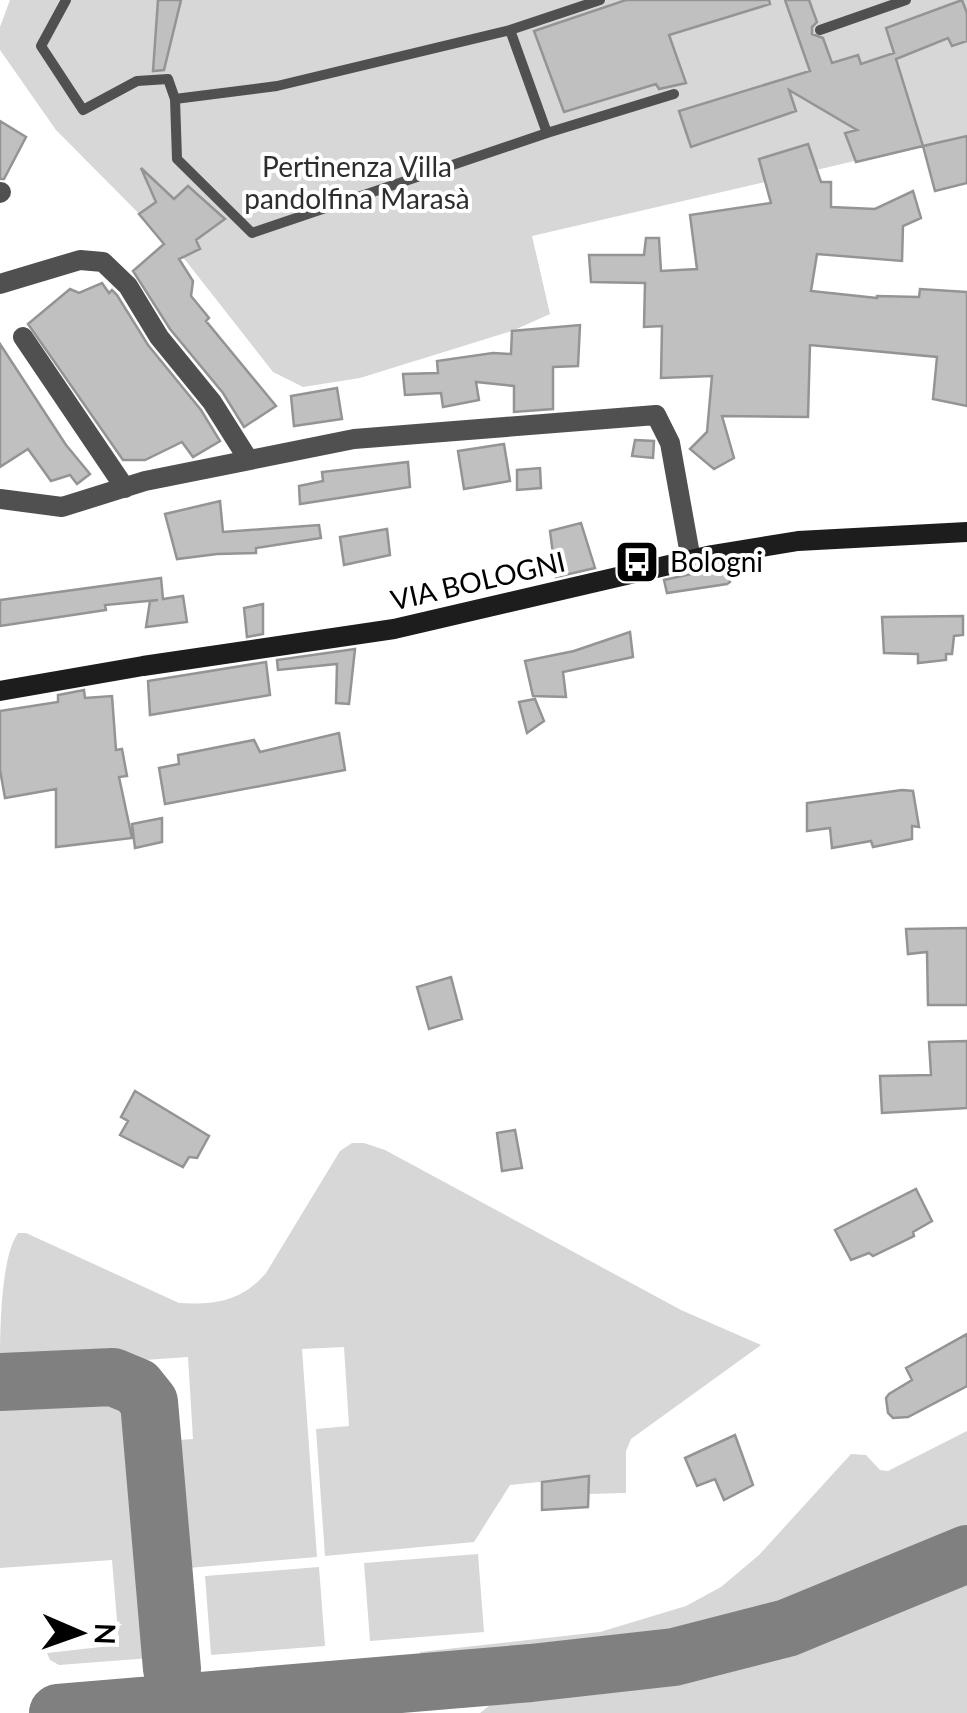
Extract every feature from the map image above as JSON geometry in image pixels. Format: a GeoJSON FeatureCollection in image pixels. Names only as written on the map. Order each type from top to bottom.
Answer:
{"type":"FeatureCollection","features":[{"type":"Feature","properties":{"kind":"street"},"geometry":{"type":"LineString","coordinates":[[0,284],[80,260],[103,262],[128,286],[248,459]]}},
{"type":"Feature","properties":{"kind":"street"},"geometry":{"type":"LineString","coordinates":[[0,298],[25,277]]}},
{"type":"Feature","properties":{"kind":"street"},"geometry":{"type":"LineString","coordinates":[[22,337],[125,488]]}},
{"type":"Feature","properties":{"kind":"street"},"geometry":{"type":"LineString","coordinates":[[0,499],[62,507],[248,459],[392,434],[656,415],[670,443],[691,560]]}},
{"type":"Feature","properties":{"kind":"street","name":"VIA BOLOGNI"},"geometry":{"type":"LineString","coordinates":[[0,691],[394,629],[691,560],[798,542],[967,532]]}},
{"type":"Feature","properties":{"kind":"lane"},"geometry":{"type":"LineString","coordinates":[[66,0],[41,46],[83,110],[136,81],[168,79],[175,99],[177,159],[252,234],[674,94]]}},
{"type":"Feature","properties":{"kind":"lane"},"geometry":{"type":"LineString","coordinates":[[175,99],[277,86],[510,30],[600,0]]}},
{"type":"Feature","properties":{"kind":"lane"},"geometry":{"type":"LineString","coordinates":[[820,30],[906,0]]}},
{"type":"Feature","properties":{"kind":"lane"},"geometry":{"type":"LineString","coordinates":[[510,30],[547,133]]}},
{"type":"Feature","properties":{"kind":"green space","name":"Pertinenza Villa pandolfina Marasà"},"geometry":{"type":"Polygon","coordinates":[[[10,0],[967,0],[967,135],[532,236],[550,314],[512,331],[360,378],[303,387],[273,372],[186,261],[56,130],[0,50],[0,27],[10,0]]]}},
{"type":"Feature","properties":{"kind":"green space"},"geometry":{"type":"Polygon","coordinates":[[[352,1143],[385,1150],[681,1310],[761,1345],[631,1439],[626,1451],[626,1493],[588,1494],[588,1477],[510,1485],[474,1542],[325,1556],[316,1429],[349,1426],[344,1347],[302,1349],[317,1557],[176,1569],[165,1441],[193,1439],[188,1357],[0,1370],[2,1298],[12,1245],[18,1233],[26,1233],[179,1303],[227,1299],[247,1290],[266,1273],[340,1151],[352,1143]]]}},
{"type":"Feature","properties":{"kind":"green space"},"geometry":{"type":"Polygon","coordinates":[[[104,1381],[131,1393],[144,1422],[164,1657],[59,1665],[47,1653],[119,1645],[112,1560],[0,1568],[0,1385],[104,1381]]]}},
{"type":"Feature","properties":{"kind":"green space"},"geometry":{"type":"Polygon","coordinates":[[[967,1431],[967,1536],[739,1632],[683,1645],[585,1655],[421,1664],[420,1652],[600,1632],[686,1606],[721,1587],[759,1555],[851,1454],[866,1455],[880,1470],[888,1471],[967,1431]]]}},
{"type":"Feature","properties":{"kind":"green space"},"geometry":{"type":"Polygon","coordinates":[[[478,1554],[484,1632],[370,1641],[364,1563],[478,1554]]]}},
{"type":"Feature","properties":{"kind":"green space"},"geometry":{"type":"Polygon","coordinates":[[[319,1567],[325,1646],[211,1655],[205,1576],[319,1567]]]}},
{"type":"Feature","properties":{"kind":"green space"},"geometry":{"type":"Polygon","coordinates":[[[967,1579],[967,1713],[480,1713],[495,1701],[647,1685],[729,1668],[967,1579]]]}},
{"type":"Feature","properties":{"kind":"building"},"geometry":{"type":"Polygon","coordinates":[[[158,0],[181,0],[164,70],[153,71],[158,0]]]}},
{"type":"Feature","properties":{"kind":"building"},"geometry":{"type":"Polygon","coordinates":[[[626,0],[769,0],[770,4],[669,35],[686,83],[659,89],[656,84],[564,112],[534,31],[626,0]]]}},
{"type":"Feature","properties":{"kind":"building"},"geometry":{"type":"Polygon","coordinates":[[[785,0],[809,0],[817,22],[812,34],[823,38],[832,63],[858,55],[861,64],[894,53],[886,28],[962,0],[967,13],[967,41],[952,46],[948,38],[896,59],[923,146],[856,162],[845,133],[857,130],[789,90],[796,111],[691,147],[679,111],[810,71],[785,0]]]}},
{"type":"Feature","properties":{"kind":"building"},"geometry":{"type":"Polygon","coordinates":[[[0,121],[26,137],[4,179],[0,179],[0,121]]]}},
{"type":"Feature","properties":{"kind":"building"},"geometry":{"type":"Polygon","coordinates":[[[967,136],[967,183],[935,191],[923,146],[967,136]]]}},
{"type":"Feature","properties":{"kind":"building"},"geometry":{"type":"Polygon","coordinates":[[[808,144],[821,182],[831,182],[831,207],[875,209],[913,191],[921,218],[903,226],[902,261],[817,254],[811,291],[877,298],[919,297],[920,289],[967,292],[967,406],[933,399],[937,357],[810,345],[808,417],[722,416],[734,458],[714,469],[690,449],[707,432],[712,376],[661,378],[662,326],[644,327],[645,283],[591,282],[589,255],[644,255],[646,238],[659,238],[661,271],[697,269],[690,215],[771,203],[759,159],[808,144]]]}},
{"type":"Feature","properties":{"kind":"building"},"geometry":{"type":"Polygon","coordinates":[[[141,168],[174,199],[188,186],[225,219],[196,240],[200,249],[179,259],[193,281],[191,296],[209,318],[206,321],[276,406],[244,427],[223,393],[170,329],[133,271],[164,244],[139,214],[156,202],[141,168]]]}},
{"type":"Feature","properties":{"kind":"building"},"geometry":{"type":"Polygon","coordinates":[[[102,283],[109,293],[112,290],[117,295],[148,345],[201,410],[220,441],[193,457],[182,442],[145,460],[123,460],[28,324],[70,289],[79,293],[102,283]]]}},
{"type":"Feature","properties":{"kind":"building"},"geometry":{"type":"Polygon","coordinates":[[[580,325],[578,366],[553,367],[553,409],[514,412],[514,386],[476,382],[479,400],[443,407],[441,393],[405,395],[403,374],[438,373],[437,361],[511,354],[512,331],[580,325]]]}},
{"type":"Feature","properties":{"kind":"building"},"geometry":{"type":"Polygon","coordinates":[[[0,344],[66,445],[90,474],[77,484],[70,475],[51,481],[28,449],[0,467],[0,344]]]}},
{"type":"Feature","properties":{"kind":"building"},"geometry":{"type":"Polygon","coordinates":[[[337,388],[342,419],[294,426],[291,396],[337,388]]]}},
{"type":"Feature","properties":{"kind":"building"},"geometry":{"type":"Polygon","coordinates":[[[635,440],[654,441],[653,458],[632,456],[635,440]]]}},
{"type":"Feature","properties":{"kind":"building"},"geometry":{"type":"Polygon","coordinates":[[[504,444],[510,481],[464,489],[458,451],[504,444]]]}},
{"type":"Feature","properties":{"kind":"building"},"geometry":{"type":"Polygon","coordinates":[[[408,462],[410,487],[300,504],[299,486],[323,481],[322,472],[408,462]]]}},
{"type":"Feature","properties":{"kind":"building"},"geometry":{"type":"Polygon","coordinates":[[[540,468],[541,488],[517,490],[517,470],[540,468]]]}},
{"type":"Feature","properties":{"kind":"building"},"geometry":{"type":"Polygon","coordinates":[[[220,501],[223,532],[319,525],[321,538],[256,548],[256,553],[177,559],[165,514],[220,501]]]}},
{"type":"Feature","properties":{"kind":"building"},"geometry":{"type":"Polygon","coordinates":[[[581,523],[595,568],[556,577],[550,531],[581,523]]]}},
{"type":"Feature","properties":{"kind":"building"},"geometry":{"type":"Polygon","coordinates":[[[387,529],[390,555],[344,565],[340,537],[387,529]]]}},
{"type":"Feature","properties":{"kind":"building"},"geometry":{"type":"Polygon","coordinates":[[[727,566],[727,584],[667,593],[664,580],[727,566]]]}},
{"type":"Feature","properties":{"kind":"building"},"geometry":{"type":"Polygon","coordinates":[[[161,578],[163,599],[183,596],[187,622],[146,627],[150,601],[158,600],[105,605],[106,610],[0,626],[0,600],[161,578]]]}},
{"type":"Feature","properties":{"kind":"building"},"geometry":{"type":"Polygon","coordinates":[[[263,604],[263,634],[247,637],[244,608],[263,604]]]}},
{"type":"Feature","properties":{"kind":"building"},"geometry":{"type":"Polygon","coordinates":[[[963,616],[963,635],[954,636],[952,654],[946,654],[946,660],[918,663],[918,654],[884,653],[882,617],[963,616]]]}},
{"type":"Feature","properties":{"kind":"building"},"geometry":{"type":"Polygon","coordinates":[[[630,632],[633,657],[563,672],[566,697],[533,696],[525,661],[574,651],[630,632]]]}},
{"type":"Feature","properties":{"kind":"building"},"geometry":{"type":"Polygon","coordinates":[[[355,649],[349,704],[336,703],[337,664],[278,670],[277,660],[355,649]]]}},
{"type":"Feature","properties":{"kind":"building"},"geometry":{"type":"Polygon","coordinates":[[[266,662],[270,695],[150,715],[148,681],[266,662]]]}},
{"type":"Feature","properties":{"kind":"building"},"geometry":{"type":"Polygon","coordinates":[[[84,690],[85,698],[112,696],[116,750],[122,749],[127,776],[119,777],[132,838],[56,847],[56,789],[5,798],[0,770],[0,711],[58,702],[58,695],[84,690]]]}},
{"type":"Feature","properties":{"kind":"building"},"geometry":{"type":"Polygon","coordinates":[[[535,699],[544,721],[527,733],[519,702],[535,699]]]}},
{"type":"Feature","properties":{"kind":"building"},"geometry":{"type":"Polygon","coordinates":[[[339,733],[345,770],[165,804],[159,768],[179,764],[178,755],[254,740],[260,752],[339,733]]]}},
{"type":"Feature","properties":{"kind":"building"},"geometry":{"type":"Polygon","coordinates":[[[913,791],[919,827],[912,826],[912,839],[873,847],[871,841],[832,848],[830,828],[807,831],[807,803],[913,791]]]}},
{"type":"Feature","properties":{"kind":"building"},"geometry":{"type":"Polygon","coordinates":[[[162,818],[162,842],[135,848],[132,824],[162,818]]]}},
{"type":"Feature","properties":{"kind":"building"},"geometry":{"type":"Polygon","coordinates":[[[967,928],[967,1005],[928,1005],[927,952],[908,954],[906,929],[967,928]]]}},
{"type":"Feature","properties":{"kind":"building"},"geometry":{"type":"Polygon","coordinates":[[[451,977],[462,1019],[429,1029],[417,987],[451,977]]]}},
{"type":"Feature","properties":{"kind":"building"},"geometry":{"type":"Polygon","coordinates":[[[967,1041],[967,1108],[882,1113],[880,1076],[931,1075],[929,1042],[967,1041]]]}},
{"type":"Feature","properties":{"kind":"building"},"geometry":{"type":"Polygon","coordinates":[[[135,1091],[209,1136],[197,1158],[189,1157],[183,1167],[120,1135],[128,1121],[121,1117],[135,1091]]]}},
{"type":"Feature","properties":{"kind":"building"},"geometry":{"type":"Polygon","coordinates":[[[515,1130],[522,1168],[502,1171],[497,1133],[515,1130]]]}},
{"type":"Feature","properties":{"kind":"building"},"geometry":{"type":"Polygon","coordinates":[[[916,1189],[932,1221],[913,1232],[914,1236],[873,1256],[869,1253],[851,1260],[835,1230],[916,1189]]]}},
{"type":"Feature","properties":{"kind":"building"},"geometry":{"type":"Polygon","coordinates":[[[967,1334],[967,1386],[908,1417],[893,1418],[888,1413],[886,1398],[912,1380],[906,1368],[967,1334]]]}},
{"type":"Feature","properties":{"kind":"building"},"geometry":{"type":"Polygon","coordinates":[[[735,1435],[753,1485],[724,1500],[715,1479],[697,1486],[685,1458],[735,1435]]]}},
{"type":"Feature","properties":{"kind":"building"},"geometry":{"type":"Polygon","coordinates":[[[589,1476],[588,1507],[542,1510],[542,1482],[589,1476]]]}},
{"type":"Feature","properties":{"kind":"taxiway"},"geometry":{"type":"LineString","coordinates":[[0,1382],[113,1377],[137,1387],[149,1402],[172,1669]]}},
{"type":"Feature","properties":{"kind":"taxiway"},"geometry":{"type":"LineString","coordinates":[[58,1713],[674,1657],[787,1628],[967,1554]]}},
{"type":"Feature","properties":{"kind":"place","name":"Bologni"},"geometry":{"type":"Point","coordinates":[637,562]}}]}
